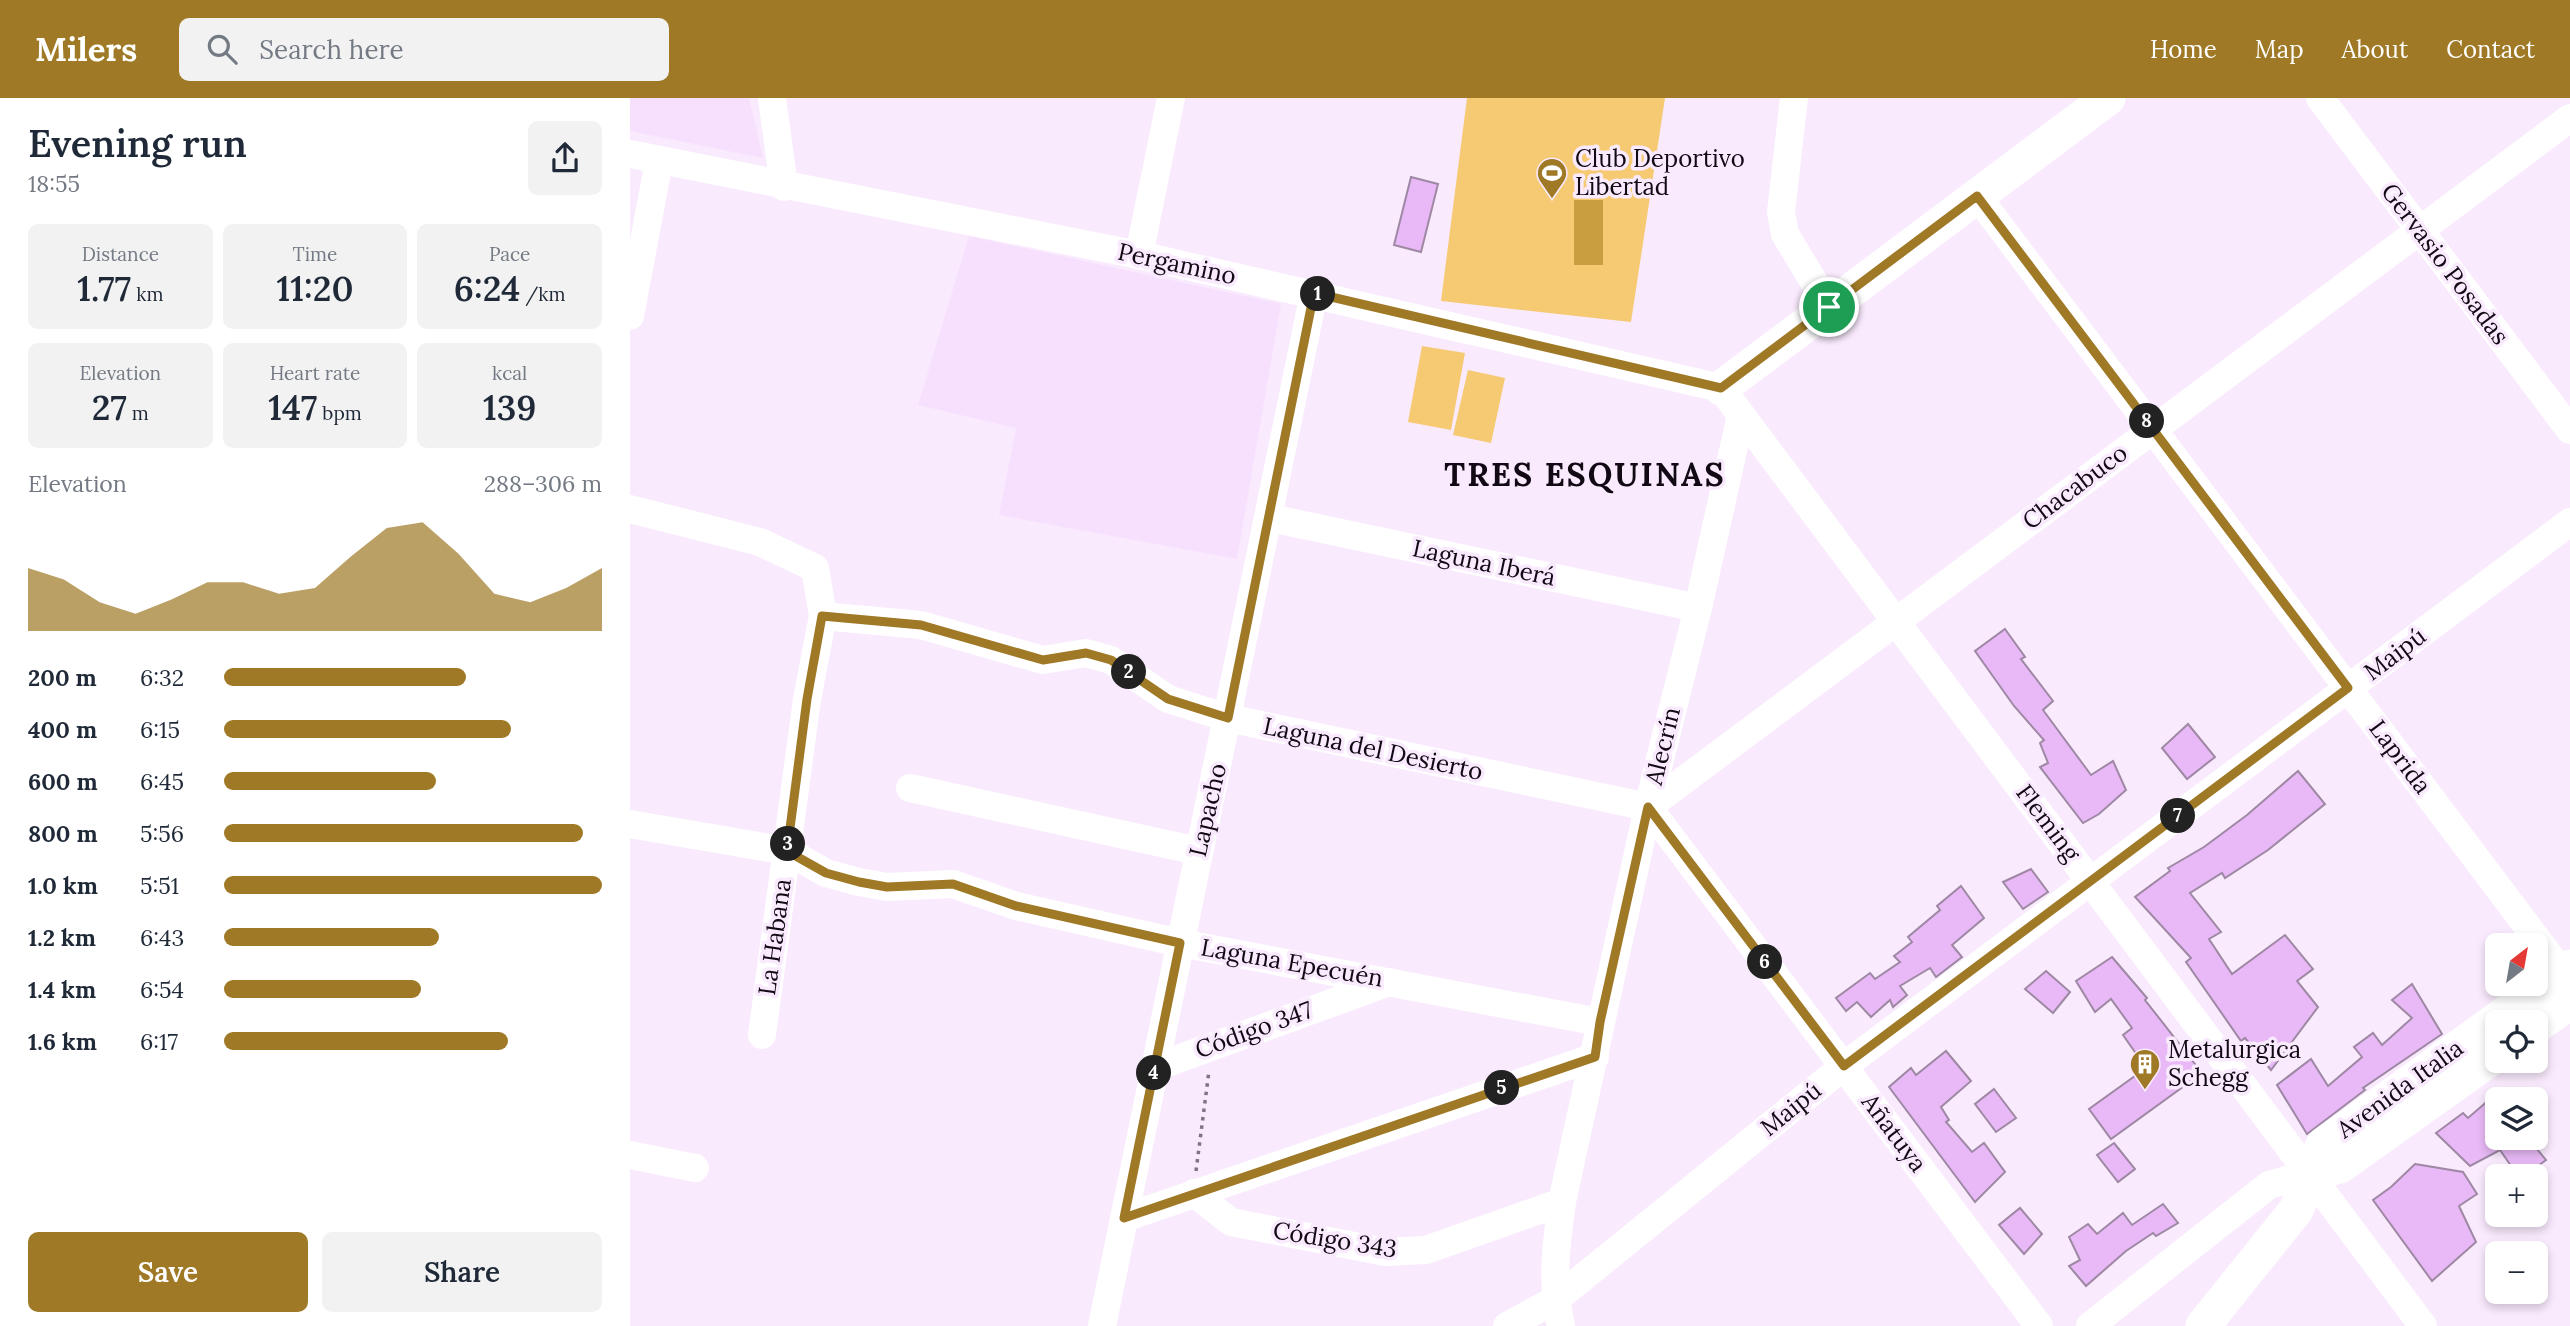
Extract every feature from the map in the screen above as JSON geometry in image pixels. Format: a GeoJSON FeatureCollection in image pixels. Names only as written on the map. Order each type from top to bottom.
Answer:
{"type":"FeatureCollection","features":[{"type":"Feature","properties":{"kind":"main road"},"geometry":{"type":"LineString","coordinates":[[1731,402],[1829,307],[2108,98]]}},
{"type":"Feature","properties":{"kind":"main road"},"geometry":{"type":"LineString","coordinates":[[2547,1010],[2568,981]]}},
{"type":"Feature","properties":{"kind":"main road","name":"Avenida Italia"},"geometry":{"type":"LineString","coordinates":[[2203,1326],[2296,1210],[2323,1145],[2568,981]]}},
{"type":"Feature","properties":{"kind":"main road","name":"Avenida Italia"},"geometry":{"type":"LineString","coordinates":[[2311,1173],[2340,1166],[2485,1063]]}},
{"type":"Feature","properties":{"kind":"street"},"geometry":{"type":"LineString","coordinates":[[772,98],[784,187]]}},
{"type":"Feature","properties":{"kind":"street"},"geometry":{"type":"LineString","coordinates":[[1139,255],[1171,98]]}},
{"type":"Feature","properties":{"kind":"street"},"geometry":{"type":"LineString","coordinates":[[1794,98],[1781,212],[1785,234],[1829,307]]}},
{"type":"Feature","properties":{"kind":"street","name":"Gervasio Posadas"},"geometry":{"type":"LineString","coordinates":[[2320,98],[2570,430]]}},
{"type":"Feature","properties":{"kind":"street","name":"Chacabuco"},"geometry":{"type":"LineString","coordinates":[[1648,807],[2570,118]]}},
{"type":"Feature","properties":{"kind":"street","name":"Pergamino"},"geometry":{"type":"LineString","coordinates":[[630,154],[784,187],[1139,255],[1314,293],[1731,402]]}},
{"type":"Feature","properties":{"kind":"street"},"geometry":{"type":"LineString","coordinates":[[630,316],[659,161]]}},
{"type":"Feature","properties":{"kind":"street","name":"Laprida"},"geometry":{"type":"LineString","coordinates":[[1977,196],[2568,981]]}},
{"type":"Feature","properties":{"kind":"street","name":"Lapacho"},"geometry":{"type":"LineString","coordinates":[[1102,1326],[1198,851],[1270,519],[1314,293]]}},
{"type":"Feature","properties":{"kind":"street","name":"Alecrín"},"geometry":{"type":"LineString","coordinates":[[1558,1313],[1554,1258],[1562,1202],[1648,807],[1698,608],[1731,402]]}},
{"type":"Feature","properties":{"kind":"street","name":"Fleming"},"geometry":{"type":"LineString","coordinates":[[1731,402],[2423,1326]]}},
{"type":"Feature","properties":{"kind":"street","name":"La Habana"},"geometry":{"type":"LineString","coordinates":[[630,509],[760,542],[815,568],[822,616],[807,699],[762,1035]]}},
{"type":"Feature","properties":{"kind":"street","name":"Laguna Iberá"},"geometry":{"type":"LineString","coordinates":[[1270,519],[1698,608]]}},
{"type":"Feature","properties":{"kind":"street","name":"Maipú"},"geometry":{"type":"LineString","coordinates":[[1507,1326],[1558,1313],[1844,1066],[2570,522]]}},
{"type":"Feature","properties":{"kind":"street","name":"Laguna del Desierto"},"geometry":{"type":"LineString","coordinates":[[822,616],[921,625],[1043,660],[1086,653],[1111,660],[1168,699],[1228,718],[1648,807]]}},
{"type":"Feature","properties":{"kind":"street"},"geometry":{"type":"LineString","coordinates":[[911,788],[1198,851]]}},
{"type":"Feature","properties":{"kind":"street","name":"Añatuya"},"geometry":{"type":"LineString","coordinates":[[1648,807],[2039,1326]]}},
{"type":"Feature","properties":{"kind":"street","name":"Laguna Epecuén"},"geometry":{"type":"LineString","coordinates":[[630,824],[787,851],[826,873],[859,882],[887,887],[953,884],[1016,906],[1180,943],[1600,1022]]}},
{"type":"Feature","properties":{"kind":"street","name":"Código 347"},"geometry":{"type":"LineString","coordinates":[[1156,1067],[1392,981]]}},
{"type":"Feature","properties":{"kind":"street"},"geometry":{"type":"LineString","coordinates":[[1124,1218],[1595,1057]]}},
{"type":"Feature","properties":{"kind":"street"},"geometry":{"type":"LineString","coordinates":[[630,1155],[695,1168]]}},
{"type":"Feature","properties":{"kind":"street","name":"Avenida Italia"},"geometry":{"type":"LineString","coordinates":[[2090,1326],[2269,1185],[2311,1173]]}},
{"type":"Feature","properties":{"kind":"street","name":"Código 343"},"geometry":{"type":"LineString","coordinates":[[1194,1193],[1231,1222],[1385,1252],[1426,1250],[1562,1202]]}},
{"type":"Feature","properties":{"kind":"path"},"geometry":{"type":"LineString","coordinates":[[1194,1193],[1212,1045]]}},
{"type":"Feature","properties":{"kind":"shaded area"},"geometry":{"type":"Polygon","coordinates":[[[630,98],[749,98],[763,158],[630,131],[630,98]]]}},
{"type":"Feature","properties":{"kind":"shaded area","name":"Club Deportivo Libertad"},"geometry":{"type":"Polygon","coordinates":[[[1467,98],[1665,98],[1631,322],[1441,301],[1467,98]]]}},
{"type":"Feature","properties":{"kind":"shaded area"},"geometry":{"type":"Polygon","coordinates":[[[1574,200],[1603,200],[1603,265],[1574,265],[1574,200]]]}},
{"type":"Feature","properties":{"kind":"shaded area"},"geometry":{"type":"Polygon","coordinates":[[[969,236],[1281,304],[1237,559],[999,515],[1016,428],[918,405],[969,236]]]}},
{"type":"Feature","properties":{"kind":"shaded area"},"geometry":{"type":"Polygon","coordinates":[[[1422,346],[1465,353],[1451,430],[1408,422],[1422,346]]]}},
{"type":"Feature","properties":{"kind":"shaded area"},"geometry":{"type":"Polygon","coordinates":[[[1468,370],[1505,378],[1491,443],[1453,435],[1468,370]]]}},
{"type":"Feature","properties":{"kind":"building"},"geometry":{"type":"Polygon","coordinates":[[[1411,177],[1438,184],[1421,252],[1394,245],[1411,177]]]}},
{"type":"Feature","properties":{"kind":"building"},"geometry":{"type":"Polygon","coordinates":[[[2005,629],[2025,657],[2021,659],[2053,701],[2043,710],[2091,775],[2113,761],[2126,790],[2099,814],[2083,823],[2040,767],[2048,763],[2040,743],[2044,740],[2014,706],[1975,651],[2005,629]]]}},
{"type":"Feature","properties":{"kind":"building"},"geometry":{"type":"Polygon","coordinates":[[[2188,724],[2215,757],[2187,779],[2162,748],[2188,724]]]}},
{"type":"Feature","properties":{"kind":"building"},"geometry":{"type":"Polygon","coordinates":[[[2298,771],[2325,804],[2268,850],[2225,878],[2222,873],[2190,893],[2221,932],[2209,939],[2232,974],[2285,935],[2313,969],[2297,981],[2318,1007],[2271,1070],[2245,1038],[2241,1041],[2186,962],[2191,958],[2135,897],[2170,871],[2168,868],[2204,847],[2247,815],[2298,771]]]}},
{"type":"Feature","properties":{"kind":"building"},"geometry":{"type":"Polygon","coordinates":[[[2031,869],[2048,892],[2023,909],[2003,882],[2031,869]]]}},
{"type":"Feature","properties":{"kind":"building"},"geometry":{"type":"Polygon","coordinates":[[[1961,886],[1984,918],[1952,945],[1962,957],[1936,977],[1930,968],[1900,986],[1907,995],[1893,1007],[1890,1000],[1871,1017],[1857,1002],[1846,1011],[1836,998],[1870,973],[1875,979],[1900,962],[1894,956],[1912,942],[1908,937],[1940,910],[1937,906],[1961,886]]]}},
{"type":"Feature","properties":{"kind":"building"},"geometry":{"type":"Polygon","coordinates":[[[2112,957],[2147,998],[2145,1000],[2202,1073],[2111,1139],[2089,1109],[2146,1068],[2123,1035],[2132,1028],[2111,999],[2095,1012],[2076,981],[2112,957]]]}},
{"type":"Feature","properties":{"kind":"building"},"geometry":{"type":"Polygon","coordinates":[[[2046,971],[2070,992],[2053,1013],[2025,989],[2046,971]]]}},
{"type":"Feature","properties":{"kind":"building"},"geometry":{"type":"Polygon","coordinates":[[[2412,984],[2442,1034],[2363,1088],[2365,1090],[2307,1134],[2277,1085],[2311,1059],[2328,1086],[2362,1057],[2354,1047],[2373,1033],[2382,1045],[2412,1018],[2392,1000],[2412,984]]]}},
{"type":"Feature","properties":{"kind":"building"},"geometry":{"type":"Polygon","coordinates":[[[1946,1051],[1971,1081],[1941,1107],[1949,1120],[1946,1122],[1972,1152],[1984,1143],[2005,1172],[1975,1202],[1889,1087],[1911,1068],[1916,1075],[1946,1051]]]}},
{"type":"Feature","properties":{"kind":"building"},"geometry":{"type":"Polygon","coordinates":[[[1994,1089],[2016,1118],[1996,1132],[1975,1104],[1994,1089]]]}},
{"type":"Feature","properties":{"kind":"building"},"geometry":{"type":"Polygon","coordinates":[[[2485,1103],[2485,1150],[2500,1150],[2470,1166],[2436,1133],[2463,1113],[2468,1118],[2485,1103]]]}},
{"type":"Feature","properties":{"kind":"building"},"geometry":{"type":"Polygon","coordinates":[[[2114,1143],[2135,1169],[2118,1182],[2097,1155],[2114,1143]]]}},
{"type":"Feature","properties":{"kind":"building"},"geometry":{"type":"Polygon","coordinates":[[[2500,1150],[2538,1150],[2546,1160],[2540,1164],[2510,1164],[2500,1150]]]}},
{"type":"Feature","properties":{"kind":"building"},"geometry":{"type":"Polygon","coordinates":[[[2415,1164],[2463,1172],[2477,1194],[2459,1206],[2476,1242],[2432,1281],[2373,1200],[2415,1164]]]}},
{"type":"Feature","properties":{"kind":"building"},"geometry":{"type":"Polygon","coordinates":[[[2163,1204],[2178,1223],[2156,1236],[2153,1233],[2126,1251],[2086,1286],[2069,1266],[2080,1260],[2069,1237],[2088,1224],[2097,1234],[2123,1213],[2132,1225],[2163,1204]]]}},
{"type":"Feature","properties":{"kind":"building"},"geometry":{"type":"Polygon","coordinates":[[[2020,1208],[2042,1234],[2024,1254],[1999,1225],[2020,1208]]]}},
{"type":"Feature","properties":{"kind":"place","name":"Club Deportivo Libertad"},"geometry":{"type":"Point","coordinates":[1552,200]}},
{"type":"Feature","properties":{"kind":"place","name":"Metalurgica Schegg"},"geometry":{"type":"Point","coordinates":[2145,1091]}},
{"type":"Feature","properties":{"kind":"district","name":"TRES ESQUINAS"},"geometry":{"type":"Point","coordinates":[1585,475]}},
{"type":"Feature","properties":{"kind":"route"},"geometry":{"type":"LineString","coordinates":[[1977,196],[2348,688],[1844,1066],[1648,807],[1600,1022],[1595,1057],[1124,1218],[1180,943],[1016,906],[953,884],[887,887],[859,882],[826,873],[802,857],[787,851],[807,699],[822,616],[921,625],[1043,660],[1086,653],[1111,660],[1168,699],[1228,718],[1314,293],[1721,388],[1829,307],[1977,196]]}}]}
